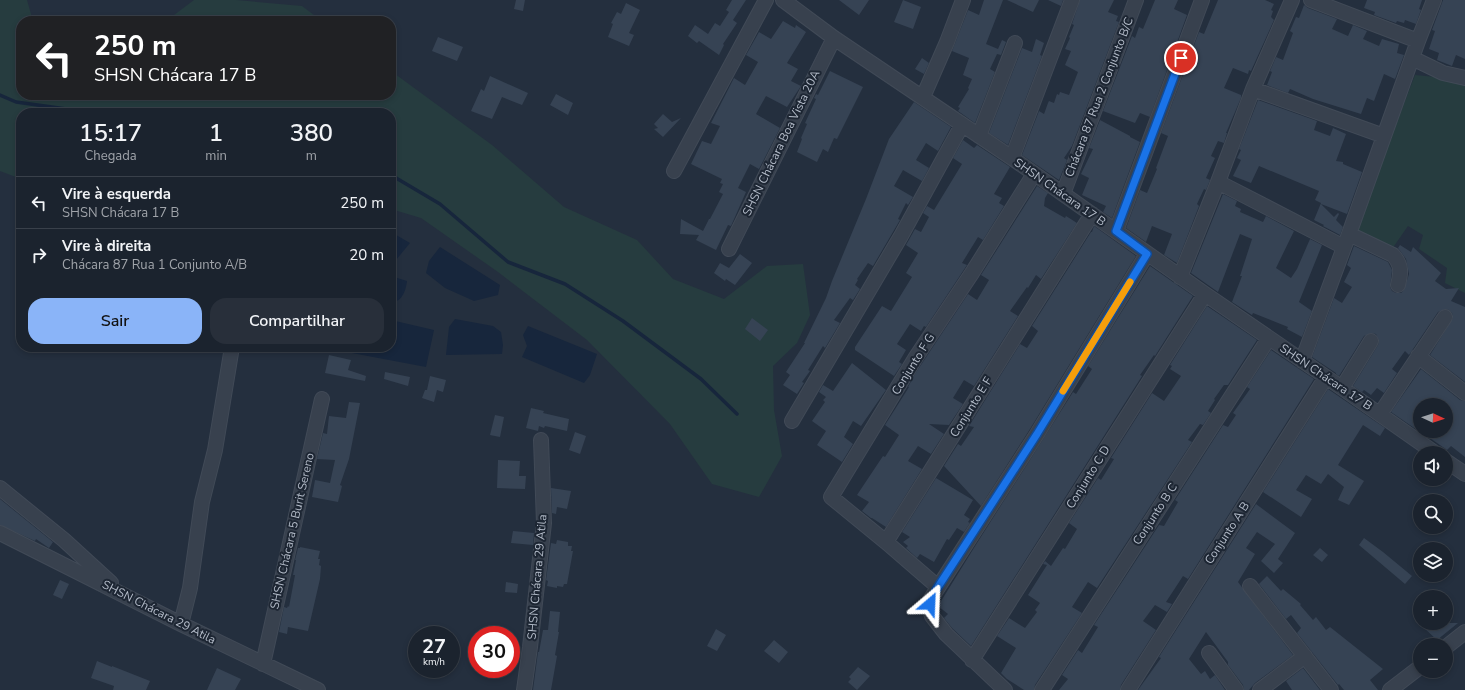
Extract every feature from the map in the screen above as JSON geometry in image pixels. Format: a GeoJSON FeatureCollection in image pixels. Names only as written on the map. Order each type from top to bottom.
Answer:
{"type":"FeatureCollection","features":[{"type":"Feature","properties":{"kind":"street"},"geometry":{"type":"LineString","coordinates":[[674,171],[766,0]]}},
{"type":"Feature","properties":{"kind":"street","name":"SHSN Chácara 17 B"},"geometry":{"type":"LineString","coordinates":[[783,0],[894,80],[923,97],[1012,158],[1147,254],[1425,446]]}},
{"type":"Feature","properties":{"kind":"street"},"geometry":{"type":"LineString","coordinates":[[923,97],[947,42],[963,0]]}},
{"type":"Feature","properties":{"kind":"street"},"geometry":{"type":"LineString","coordinates":[[1012,158],[1072,0]]}},
{"type":"Feature","properties":{"kind":"street","name":"Chácara 87 Rua 2 Conjunto B/C"},"geometry":{"type":"LineString","coordinates":[[1062,194],[1136,0]]}},
{"type":"Feature","properties":{"kind":"street"},"geometry":{"type":"LineString","coordinates":[[1116,231],[1202,0]]}},
{"type":"Feature","properties":{"kind":"street"},"geometry":{"type":"LineString","coordinates":[[1180,277],[1253,89],[1292,0]]}},
{"type":"Feature","properties":{"kind":"street"},"geometry":{"type":"LineString","coordinates":[[1312,0],[1418,41]]}},
{"type":"Feature","properties":{"kind":"street"},"geometry":{"type":"LineString","coordinates":[[1302,361],[1434,0]]}},
{"type":"Feature","properties":{"kind":"street","name":"SHSN Chácara Boa Vista 20A"},"geometry":{"type":"LineString","coordinates":[[729,249],[834,38]]}},
{"type":"Feature","properties":{"kind":"street"},"geometry":{"type":"LineString","coordinates":[[979,136],[1015,43]]}},
{"type":"Feature","properties":{"kind":"street"},"geometry":{"type":"LineString","coordinates":[[1412,58],[1443,73],[1465,78]]}},
{"type":"Feature","properties":{"kind":"street"},"geometry":{"type":"LineString","coordinates":[[1253,89],[1384,136]]}},
{"type":"Feature","properties":{"kind":"street"},"geometry":{"type":"LineString","coordinates":[[792,421],[901,236],[962,125]]}},
{"type":"Feature","properties":{"kind":"street","name":"Conjunto F G"},"geometry":{"type":"LineString","coordinates":[[886,542],[831,497],[916,357],[972,273],[1034,174]]}},
{"type":"Feature","properties":{"kind":"street"},"geometry":{"type":"LineString","coordinates":[[1218,182],[1347,241],[1393,255],[1398,260],[1400,266],[1401,273],[1398,285]]}},
{"type":"Feature","properties":{"kind":"street","name":"Conjunto E F"},"geometry":{"type":"LineString","coordinates":[[886,542],[1092,214]]}},
{"type":"Feature","properties":{"kind":"street"},"geometry":{"type":"LineString","coordinates":[[1005,690],[946,634],[932,616],[930,610],[930,600],[1037,434],[1147,254]]}},
{"type":"Feature","properties":{"kind":"street","name":"Conjunto C D"},"geometry":{"type":"LineString","coordinates":[[972,660],[1205,294]]}},
{"type":"Feature","properties":{"kind":"street"},"geometry":{"type":"LineString","coordinates":[[1380,414],[1445,316]]}},
{"type":"Feature","properties":{"kind":"street","name":"Conjunto B C"},"geometry":{"type":"LineString","coordinates":[[1042,690],[1269,338]]}},
{"type":"Feature","properties":{"kind":"street"},"geometry":{"type":"LineString","coordinates":[[1342,388],[1371,341]]}},
{"type":"Feature","properties":{"kind":"street"},"geometry":{"type":"LineString","coordinates":[[181,624],[190,588],[202,502],[215,450],[231,352]]}},
{"type":"Feature","properties":{"kind":"street"},"geometry":{"type":"LineString","coordinates":[[1418,356],[1465,393]]}},
{"type":"Feature","properties":{"kind":"street","name":"Conjunto A B"},"geometry":{"type":"LineString","coordinates":[[1128,690],[1326,377]]}},
{"type":"Feature","properties":{"kind":"street","name":"SHSN Chácara 5 Burit Sereno"},"geometry":{"type":"LineString","coordinates":[[263,664],[322,399]]}},
{"type":"Feature","properties":{"kind":"street","name":"SHSN Chácara 29 Atila"},"geometry":{"type":"LineString","coordinates":[[524,690],[544,523],[541,440]]}},
{"type":"Feature","properties":{"kind":"street"},"geometry":{"type":"LineString","coordinates":[[1453,466],[1465,474]]}},
{"type":"Feature","properties":{"kind":"street"},"geometry":{"type":"LineString","coordinates":[[0,488],[64,540],[124,595]]}},
{"type":"Feature","properties":{"kind":"street","name":"SHSN Chácara 29 Atila"},"geometry":{"type":"LineString","coordinates":[[0,533],[181,624],[318,690]]}},
{"type":"Feature","properties":{"kind":"street"},"geometry":{"type":"LineString","coordinates":[[886,542],[938,587]]}},
{"type":"Feature","properties":{"kind":"street"},"geometry":{"type":"LineString","coordinates":[[1250,586],[1331,690]]}},
{"type":"Feature","properties":{"kind":"street"},"geometry":{"type":"LineString","coordinates":[[1453,641],[1465,632]]}},
{"type":"Feature","properties":{"kind":"street"},"geometry":{"type":"LineString","coordinates":[[1209,653],[1236,690]]}},
{"type":"Feature","properties":{"kind":"street"},"geometry":{"type":"LineString","coordinates":[[1260,690],[1305,656]]}},
{"type":"Feature","properties":{"kind":"street"},"geometry":{"type":"LineString","coordinates":[[1390,690],[1413,672]]}},
{"type":"Feature","properties":{"kind":"green space"},"geometry":{"type":"Polygon","coordinates":[[[0,0],[27,0],[32,16],[16,16],[16,100],[396,100],[396,75],[492,145],[564,207],[637,240],[673,279],[724,299],[767,266],[803,264],[810,315],[797,343],[773,366],[774,410],[782,456],[759,497],[712,484],[670,424],[587,340],[498,272],[421,218],[396,210],[396,108],[16,108],[16,177],[0,171],[0,0]]]}},
{"type":"Feature","properties":{"kind":"green space"},"geometry":{"type":"Polygon","coordinates":[[[194,0],[236,0],[302,6],[315,16],[173,16],[194,0]]]}},
{"type":"Feature","properties":{"kind":"green space"},"geometry":{"type":"Polygon","coordinates":[[[1415,75],[1446,78],[1465,83],[1465,293],[1445,283],[1447,268],[1419,249],[1423,235],[1408,226],[1392,249],[1355,230],[1415,75]]]}},
{"type":"Feature","properties":{"kind":"water"},"geometry":{"type":"Polygon","coordinates":[[[396,235],[410,243],[396,260],[396,235]]]}},
{"type":"Feature","properties":{"kind":"water"},"geometry":{"type":"Polygon","coordinates":[[[440,247],[500,285],[498,295],[474,301],[445,288],[426,273],[429,261],[440,247]]]}},
{"type":"Feature","properties":{"kind":"water"},"geometry":{"type":"Polygon","coordinates":[[[396,278],[407,281],[403,295],[396,301],[396,278]]]}},
{"type":"Feature","properties":{"kind":"water"},"geometry":{"type":"Polygon","coordinates":[[[455,319],[493,326],[501,332],[503,345],[502,354],[446,355],[449,327],[455,319]]]}},
{"type":"Feature","properties":{"kind":"water"},"geometry":{"type":"Polygon","coordinates":[[[396,321],[434,330],[426,367],[347,352],[396,352],[396,321]]]}},
{"type":"Feature","properties":{"kind":"water"},"geometry":{"type":"Polygon","coordinates":[[[528,326],[597,354],[590,375],[584,383],[522,357],[527,346],[523,335],[528,326]]]}},
{"type":"Feature","properties":{"kind":"building"},"geometry":{"type":"Polygon","coordinates":[[[516,0],[525,0],[523,11],[514,9],[516,0]]]}},
{"type":"Feature","properties":{"kind":"building"},"geometry":{"type":"Polygon","coordinates":[[[732,0],[746,0],[733,20],[737,23],[723,44],[724,45],[719,55],[699,41],[697,43],[688,36],[695,25],[708,34],[715,23],[720,26],[729,12],[726,10],[732,0]]]}},
{"type":"Feature","properties":{"kind":"building"},"geometry":{"type":"Polygon","coordinates":[[[839,0],[869,0],[859,15],[839,0]]]}},
{"type":"Feature","properties":{"kind":"building"},"geometry":{"type":"Polygon","coordinates":[[[903,0],[921,7],[913,29],[894,22],[903,0]]]}},
{"type":"Feature","properties":{"kind":"building"},"geometry":{"type":"Polygon","coordinates":[[[984,0],[1003,0],[986,44],[998,49],[1002,40],[1006,42],[1001,55],[997,54],[990,69],[995,72],[975,123],[958,111],[960,108],[958,107],[969,89],[968,88],[972,79],[963,75],[969,58],[952,51],[968,10],[979,15],[984,0]]]}},
{"type":"Feature","properties":{"kind":"building"},"geometry":{"type":"Polygon","coordinates":[[[1007,0],[1039,0],[1033,12],[1007,0]]]}},
{"type":"Feature","properties":{"kind":"building"},"geometry":{"type":"Polygon","coordinates":[[[1048,0],[1063,0],[1061,6],[1048,0]]]}},
{"type":"Feature","properties":{"kind":"building"},"geometry":{"type":"Polygon","coordinates":[[[1080,0],[1114,0],[1108,12],[1118,16],[1116,21],[1119,22],[1072,146],[1064,158],[1067,160],[1059,180],[1022,155],[1039,111],[1044,114],[1049,101],[1054,103],[1057,94],[1059,95],[1060,92],[1069,95],[1078,72],[1065,65],[1071,51],[1065,49],[1074,25],[1072,24],[1080,0]]]}},
{"type":"Feature","properties":{"kind":"building"},"geometry":{"type":"Polygon","coordinates":[[[1155,0],[1178,0],[1174,9],[1187,15],[1150,117],[1140,113],[1135,123],[1103,111],[1132,36],[1135,38],[1139,27],[1143,29],[1155,0]]]}},
{"type":"Feature","properties":{"kind":"building"},"geometry":{"type":"Polygon","coordinates":[[[1218,0],[1265,0],[1274,4],[1271,10],[1273,11],[1271,17],[1274,20],[1251,71],[1249,70],[1248,74],[1233,68],[1224,88],[1241,95],[1241,98],[1226,133],[1224,143],[1218,141],[1211,156],[1215,158],[1206,178],[1210,180],[1206,190],[1204,189],[1197,204],[1199,206],[1177,263],[1164,255],[1172,234],[1152,226],[1146,242],[1126,228],[1140,190],[1147,193],[1157,169],[1156,168],[1168,136],[1161,133],[1199,32],[1204,34],[1218,0]]]}},
{"type":"Feature","properties":{"kind":"building"},"geometry":{"type":"Polygon","coordinates":[[[1367,0],[1422,0],[1419,9],[1421,10],[1416,24],[1405,20],[1404,23],[1397,21],[1396,23],[1374,15],[1375,12],[1364,8],[1367,0]]]}},
{"type":"Feature","properties":{"kind":"building"},"geometry":{"type":"Polygon","coordinates":[[[1443,0],[1465,0],[1465,59],[1456,55],[1452,66],[1437,60],[1439,53],[1429,49],[1435,31],[1432,30],[1443,0]]]}},
{"type":"Feature","properties":{"kind":"building"},"geometry":{"type":"Polygon","coordinates":[[[626,3],[640,10],[629,33],[634,35],[629,46],[608,37],[613,24],[611,23],[617,12],[621,14],[626,3]]]}},
{"type":"Feature","properties":{"kind":"building"},"geometry":{"type":"Polygon","coordinates":[[[1304,5],[1337,19],[1332,29],[1348,36],[1353,25],[1367,31],[1363,39],[1379,46],[1382,39],[1399,44],[1397,53],[1404,55],[1395,79],[1384,74],[1374,101],[1367,98],[1361,114],[1313,99],[1290,89],[1288,93],[1267,85],[1272,72],[1270,71],[1276,57],[1283,60],[1293,33],[1290,31],[1296,17],[1299,18],[1304,5]]]}},
{"type":"Feature","properties":{"kind":"building"},"geometry":{"type":"Polygon","coordinates":[[[783,21],[795,28],[796,25],[806,32],[787,63],[798,69],[791,81],[801,86],[787,107],[766,96],[756,114],[780,128],[759,169],[750,164],[738,188],[746,192],[731,226],[728,225],[716,250],[696,240],[699,235],[680,234],[681,219],[703,231],[723,194],[719,192],[723,184],[720,183],[722,179],[691,164],[702,141],[711,144],[720,126],[711,123],[734,78],[745,85],[758,62],[746,55],[759,32],[771,39],[783,21]]]}},
{"type":"Feature","properties":{"kind":"building"},"geometry":{"type":"Polygon","coordinates":[[[438,37],[463,47],[457,61],[432,51],[438,37]]]}},
{"type":"Feature","properties":{"kind":"building"},"geometry":{"type":"Polygon","coordinates":[[[1036,39],[1044,43],[1040,55],[1042,56],[1008,145],[989,133],[1022,48],[1032,52],[1036,39]]]}},
{"type":"Feature","properties":{"kind":"building"},"geometry":{"type":"Polygon","coordinates":[[[922,58],[929,63],[924,74],[915,69],[922,58]]]}},
{"type":"Feature","properties":{"kind":"building"},"geometry":{"type":"Polygon","coordinates":[[[830,71],[863,87],[837,139],[834,138],[828,152],[823,149],[817,162],[797,152],[807,124],[805,123],[816,99],[814,98],[816,94],[818,95],[830,71]]]}},
{"type":"Feature","properties":{"kind":"building"},"geometry":{"type":"Polygon","coordinates":[[[490,76],[528,93],[522,105],[502,97],[492,119],[471,111],[481,89],[484,91],[490,76]]]}},
{"type":"Feature","properties":{"kind":"building"},"geometry":{"type":"Polygon","coordinates":[[[556,94],[573,103],[568,115],[550,105],[556,94]]]}},
{"type":"Feature","properties":{"kind":"building"},"geometry":{"type":"Polygon","coordinates":[[[1258,100],[1317,121],[1314,130],[1330,136],[1333,128],[1346,134],[1336,161],[1343,162],[1343,164],[1362,172],[1347,214],[1321,204],[1334,217],[1338,213],[1339,214],[1336,220],[1343,227],[1340,235],[1314,220],[1321,203],[1315,200],[1319,191],[1259,166],[1251,183],[1233,176],[1241,160],[1237,158],[1241,150],[1239,149],[1258,100]]]}},
{"type":"Feature","properties":{"kind":"building"},"geometry":{"type":"Polygon","coordinates":[[[914,102],[951,127],[938,151],[926,143],[916,160],[929,168],[922,181],[903,170],[894,186],[913,197],[908,205],[906,203],[898,219],[900,220],[873,266],[868,263],[857,279],[858,280],[855,285],[860,289],[853,300],[850,298],[834,320],[840,323],[825,348],[823,346],[808,370],[810,371],[802,382],[804,383],[797,394],[783,385],[790,375],[786,372],[805,343],[826,298],[889,139],[914,102]]]}},
{"type":"Feature","properties":{"kind":"building"},"geometry":{"type":"Polygon","coordinates":[[[663,114],[672,122],[681,118],[663,137],[654,129],[658,128],[654,124],[663,114]]]}},
{"type":"Feature","properties":{"kind":"building"},"geometry":{"type":"Polygon","coordinates":[[[1100,120],[1140,142],[1112,218],[1103,212],[1106,206],[1082,195],[1089,178],[1081,174],[1093,149],[1089,148],[1100,120]]]}},
{"type":"Feature","properties":{"kind":"building"},"geometry":{"type":"Polygon","coordinates":[[[963,140],[974,148],[977,145],[1010,167],[994,194],[1002,198],[999,203],[1004,206],[983,240],[978,237],[962,263],[967,265],[926,327],[924,326],[921,331],[910,324],[897,344],[906,350],[899,362],[902,364],[894,376],[855,350],[855,347],[882,306],[891,311],[912,277],[906,273],[918,253],[906,245],[915,229],[921,232],[929,217],[923,213],[927,206],[934,210],[962,164],[953,158],[963,140]]]}},
{"type":"Feature","properties":{"kind":"building"},"geometry":{"type":"Polygon","coordinates":[[[1037,186],[1048,193],[1045,198],[1044,206],[1077,223],[1041,279],[1036,275],[1010,311],[1018,316],[974,386],[964,380],[953,398],[963,404],[949,425],[929,424],[944,434],[931,454],[918,446],[908,461],[922,469],[886,527],[862,511],[869,502],[857,495],[899,435],[885,425],[909,387],[915,374],[968,294],[977,300],[989,280],[981,275],[1037,186]]]}},
{"type":"Feature","properties":{"kind":"building"},"geometry":{"type":"Polygon","coordinates":[[[1223,194],[1237,201],[1235,206],[1241,209],[1240,212],[1263,222],[1266,216],[1294,231],[1276,268],[1291,278],[1297,269],[1310,239],[1322,245],[1299,302],[1312,311],[1302,337],[1287,329],[1288,327],[1253,313],[1252,315],[1232,302],[1242,276],[1240,276],[1252,239],[1240,234],[1218,292],[1191,273],[1223,194]]]}},
{"type":"Feature","properties":{"kind":"building"},"geometry":{"type":"Polygon","coordinates":[[[1094,226],[1136,256],[981,506],[944,466],[958,444],[961,446],[974,427],[969,426],[1020,344],[1027,348],[1038,331],[1032,326],[1092,232],[1094,226]]]}},
{"type":"Feature","properties":{"kind":"building"},"geometry":{"type":"Polygon","coordinates":[[[1400,245],[1411,252],[1413,247],[1441,273],[1435,281],[1446,289],[1459,288],[1451,301],[1465,307],[1465,382],[1430,355],[1453,318],[1452,313],[1445,309],[1438,312],[1409,355],[1405,351],[1392,369],[1397,373],[1384,393],[1377,388],[1371,395],[1364,390],[1362,392],[1353,386],[1378,345],[1379,341],[1376,334],[1371,333],[1364,336],[1339,376],[1312,357],[1334,298],[1342,303],[1352,287],[1344,282],[1351,268],[1347,265],[1354,246],[1388,262],[1392,270],[1390,287],[1392,291],[1401,293],[1404,290],[1409,274],[1406,259],[1398,248],[1400,245]]]}},
{"type":"Feature","properties":{"kind":"building"},"geometry":{"type":"Polygon","coordinates":[[[740,254],[752,263],[735,285],[726,279],[725,281],[714,273],[720,263],[729,268],[740,254]]]}},
{"type":"Feature","properties":{"kind":"building"},"geometry":{"type":"Polygon","coordinates":[[[1150,266],[1193,296],[1155,356],[1154,355],[1140,375],[1142,376],[971,646],[952,628],[944,618],[948,614],[938,606],[1073,392],[1076,394],[1092,369],[1088,366],[1150,266]]]}},
{"type":"Feature","properties":{"kind":"building"},"geometry":{"type":"Polygon","coordinates":[[[1207,306],[1257,340],[1228,385],[1224,385],[1214,399],[1215,400],[1208,411],[1211,413],[1203,425],[1200,424],[1188,440],[1192,442],[1097,588],[1088,582],[1072,607],[1082,613],[1035,685],[1034,690],[1024,690],[1007,679],[1001,673],[1016,648],[997,636],[1009,618],[1025,628],[1037,612],[1035,610],[1040,603],[1028,595],[1047,565],[1043,564],[1045,561],[1051,566],[1063,548],[1065,549],[1077,529],[1069,523],[1098,478],[1101,480],[1114,459],[1111,458],[1152,393],[1164,401],[1181,376],[1170,369],[1172,366],[1170,365],[1207,306]]]}},
{"type":"Feature","properties":{"kind":"building"},"geometry":{"type":"Polygon","coordinates":[[[752,318],[768,330],[760,341],[745,329],[752,318]]]}},
{"type":"Feature","properties":{"kind":"building"},"geometry":{"type":"Polygon","coordinates":[[[1271,350],[1314,379],[1188,579],[1183,576],[1166,602],[1172,604],[1167,612],[1155,605],[1143,621],[1156,630],[1121,685],[1120,690],[1059,690],[1068,679],[1062,675],[1078,650],[1082,653],[1098,627],[1094,625],[1159,525],[1164,526],[1178,502],[1175,500],[1223,425],[1228,427],[1236,415],[1233,413],[1250,389],[1247,387],[1271,350]]]}},
{"type":"Feature","properties":{"kind":"building"},"geometry":{"type":"Polygon","coordinates":[[[329,355],[351,360],[348,370],[366,376],[365,381],[325,373],[329,355]]]}},
{"type":"Feature","properties":{"kind":"building"},"geometry":{"type":"Polygon","coordinates":[[[852,363],[886,390],[861,426],[853,421],[844,437],[853,444],[842,462],[817,445],[826,431],[812,421],[825,402],[823,400],[826,397],[819,392],[823,385],[833,391],[852,363]]]}},
{"type":"Feature","properties":{"kind":"building"},"geometry":{"type":"Polygon","coordinates":[[[1421,369],[1460,400],[1465,401],[1465,457],[1453,446],[1441,446],[1430,438],[1453,438],[1453,398],[1413,398],[1413,427],[1391,412],[1421,369]]]}},
{"type":"Feature","properties":{"kind":"building"},"geometry":{"type":"Polygon","coordinates":[[[385,372],[410,377],[408,386],[384,379],[385,372]]]}},
{"type":"Feature","properties":{"kind":"building"},"geometry":{"type":"Polygon","coordinates":[[[430,376],[446,380],[443,392],[437,390],[434,402],[422,398],[425,390],[427,390],[430,376]]]}},
{"type":"Feature","properties":{"kind":"building"},"geometry":{"type":"Polygon","coordinates":[[[1328,389],[1385,428],[1380,436],[1363,425],[1338,465],[1364,481],[1349,505],[1338,500],[1344,487],[1328,474],[1321,484],[1306,475],[1296,490],[1312,499],[1301,517],[1263,492],[1328,389]]]}},
{"type":"Feature","properties":{"kind":"building"},"geometry":{"type":"Polygon","coordinates":[[[349,402],[360,403],[349,459],[340,485],[342,486],[338,502],[312,497],[315,480],[330,483],[335,460],[317,459],[323,433],[327,434],[329,416],[346,418],[349,402]]]}},
{"type":"Feature","properties":{"kind":"building"},"geometry":{"type":"Polygon","coordinates":[[[531,408],[544,411],[543,413],[569,419],[567,431],[545,426],[544,428],[539,426],[538,431],[526,428],[531,408]]]}},
{"type":"Feature","properties":{"kind":"building"},"geometry":{"type":"Polygon","coordinates":[[[495,415],[504,417],[500,437],[490,435],[495,415]]]}},
{"type":"Feature","properties":{"kind":"building"},"geometry":{"type":"Polygon","coordinates":[[[575,432],[586,436],[580,454],[569,450],[575,432]]]}},
{"type":"Feature","properties":{"kind":"building"},"geometry":{"type":"Polygon","coordinates":[[[498,460],[520,461],[519,476],[526,476],[525,489],[497,488],[498,460]]]}},
{"type":"Feature","properties":{"kind":"building"},"geometry":{"type":"Polygon","coordinates":[[[936,478],[973,500],[964,515],[970,519],[968,522],[970,523],[964,532],[957,528],[949,540],[947,539],[934,562],[920,554],[917,558],[906,548],[908,546],[903,542],[910,537],[902,532],[936,478]]]}},
{"type":"Feature","properties":{"kind":"building"},"geometry":{"type":"Polygon","coordinates":[[[551,488],[571,491],[567,509],[557,507],[556,514],[552,513],[551,488]]]}},
{"type":"Feature","properties":{"kind":"building"},"geometry":{"type":"Polygon","coordinates":[[[0,499],[53,542],[49,548],[36,539],[35,541],[0,525],[0,499]]]}},
{"type":"Feature","properties":{"kind":"building"},"geometry":{"type":"Polygon","coordinates":[[[1256,504],[1295,533],[1278,559],[1283,563],[1274,573],[1261,561],[1275,544],[1257,532],[1246,548],[1255,554],[1238,582],[1293,655],[1255,683],[1249,690],[1244,690],[1243,685],[1228,665],[1228,662],[1206,632],[1189,659],[1201,674],[1205,671],[1210,679],[1215,675],[1225,690],[1138,690],[1161,658],[1159,657],[1256,504]]]}},
{"type":"Feature","properties":{"kind":"building"},"geometry":{"type":"Polygon","coordinates":[[[513,531],[534,533],[533,545],[511,543],[513,531]]]}},
{"type":"Feature","properties":{"kind":"building"},"geometry":{"type":"Polygon","coordinates":[[[1364,538],[1412,576],[1405,584],[1359,545],[1364,538]]]}},
{"type":"Feature","properties":{"kind":"building"},"geometry":{"type":"Polygon","coordinates":[[[557,540],[568,542],[568,546],[572,546],[571,551],[573,551],[567,584],[564,584],[563,587],[557,586],[557,588],[547,586],[548,581],[546,580],[551,543],[556,544],[557,540]]]}},
{"type":"Feature","properties":{"kind":"building"},"geometry":{"type":"Polygon","coordinates":[[[300,547],[320,551],[318,559],[320,559],[319,565],[321,566],[320,579],[308,631],[288,627],[287,634],[279,632],[284,607],[289,607],[295,575],[293,575],[295,560],[298,548],[300,547]]]}},
{"type":"Feature","properties":{"kind":"building"},"geometry":{"type":"Polygon","coordinates":[[[1320,548],[1328,555],[1322,562],[1313,555],[1320,548]]]}},
{"type":"Feature","properties":{"kind":"building"},"geometry":{"type":"Polygon","coordinates":[[[1267,576],[1281,591],[1283,589],[1301,604],[1300,605],[1313,620],[1316,617],[1326,630],[1330,627],[1383,669],[1370,680],[1378,690],[1344,690],[1339,684],[1338,685],[1297,633],[1301,628],[1291,615],[1286,619],[1259,584],[1267,576]]]}},
{"type":"Feature","properties":{"kind":"building"},"geometry":{"type":"Polygon","coordinates":[[[60,580],[69,584],[62,599],[53,595],[60,580]]]}},
{"type":"Feature","properties":{"kind":"building"},"geometry":{"type":"Polygon","coordinates":[[[506,582],[518,584],[517,593],[505,592],[506,582]]]}},
{"type":"Feature","properties":{"kind":"building"},"geometry":{"type":"Polygon","coordinates":[[[550,611],[560,612],[559,632],[555,655],[557,656],[551,690],[533,690],[538,652],[543,630],[548,630],[550,611]]]}},
{"type":"Feature","properties":{"kind":"building"},"geometry":{"type":"Polygon","coordinates":[[[1453,623],[1458,623],[1453,627],[1453,623]]]}},
{"type":"Feature","properties":{"kind":"building"},"geometry":{"type":"Polygon","coordinates":[[[716,629],[726,635],[717,651],[707,646],[716,629]]]}},
{"type":"Feature","properties":{"kind":"building"},"geometry":{"type":"Polygon","coordinates":[[[1426,630],[1449,630],[1439,638],[1435,638],[1426,630]]]}},
{"type":"Feature","properties":{"kind":"building"},"geometry":{"type":"Polygon","coordinates":[[[774,640],[788,652],[779,663],[764,651],[774,640]]]}},
{"type":"Feature","properties":{"kind":"building"},"geometry":{"type":"Polygon","coordinates":[[[97,661],[150,681],[146,690],[113,690],[114,686],[91,678],[97,661]]]}},
{"type":"Feature","properties":{"kind":"building"},"geometry":{"type":"Polygon","coordinates":[[[858,667],[870,676],[857,690],[848,682],[851,679],[849,677],[858,667]]]}},
{"type":"Feature","properties":{"kind":"building"},"geometry":{"type":"Polygon","coordinates":[[[217,668],[241,679],[235,690],[207,690],[217,668]]]}},
{"type":"Feature","properties":{"kind":"building"},"geometry":{"type":"Polygon","coordinates":[[[1303,668],[1320,690],[1292,690],[1286,681],[1303,668]]]}},
{"type":"Feature","properties":{"kind":"waterway"},"geometry":{"type":"LineString","coordinates":[[0,95],[16,102],[59,108]]}},
{"type":"Feature","properties":{"kind":"waterway"},"geometry":{"type":"LineString","coordinates":[[396,178],[440,204],[508,262],[565,284],[623,321],[701,379],[737,414]]}},
{"type":"Feature","properties":{"kind":"slow traffic"},"geometry":{"type":"LineString","coordinates":[[1063,391],[1130,282]]}},
{"type":"Feature","properties":{"kind":"route"},"geometry":{"type":"LineString","coordinates":[[930,604],[930,600],[936,590],[1037,434],[1147,254],[1116,231],[1181,58]]}}]}
